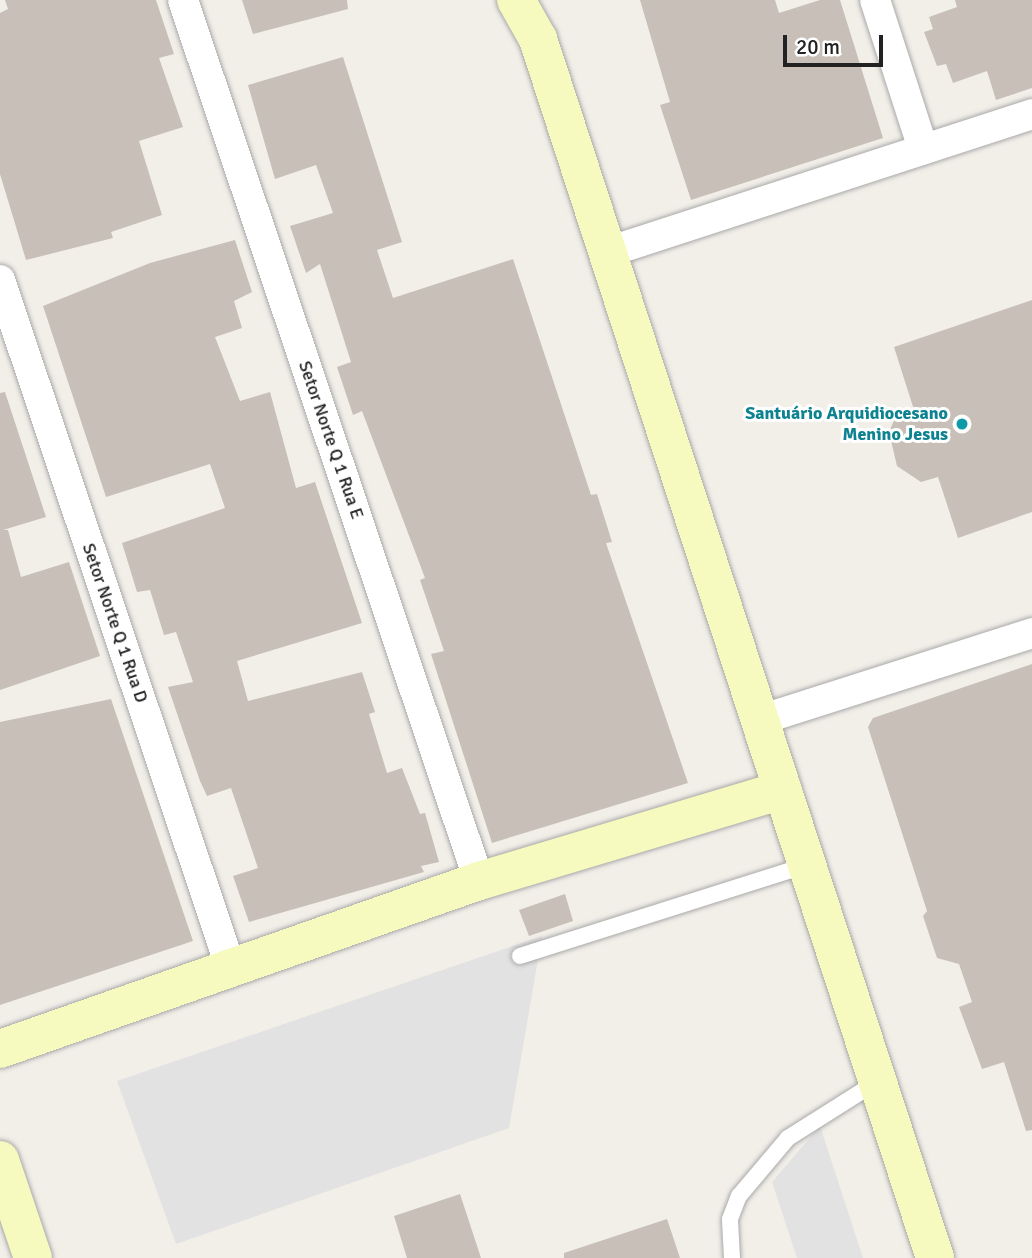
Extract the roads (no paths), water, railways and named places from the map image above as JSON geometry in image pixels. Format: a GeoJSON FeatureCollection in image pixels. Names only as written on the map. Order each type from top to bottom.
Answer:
{"type":"FeatureCollection","features":[{"type":"Feature","properties":{"kind":"street","name":"Setor Norte Q 1 Rua E"},"geometry":{"type":"LineString","coordinates":[[184,0],[480,881]]}},
{"type":"Feature","properties":{"kind":"street"},"geometry":{"type":"LineString","coordinates":[[516,0],[538,39],[935,1258]]}},
{"type":"Feature","properties":{"kind":"street"},"geometry":{"type":"LineString","coordinates":[[534,0],[538,39]]}},
{"type":"Feature","properties":{"kind":"street"},"geometry":{"type":"LineString","coordinates":[[875,0],[923,149]]}},
{"type":"Feature","properties":{"kind":"street"},"geometry":{"type":"LineString","coordinates":[[607,252],[1032,114]]}},
{"type":"Feature","properties":{"kind":"street","name":"Setor Norte Q 1 Rua D"},"geometry":{"type":"LineString","coordinates":[[0,280],[230,966]]}},
{"type":"Feature","properties":{"kind":"street"},"geometry":{"type":"LineString","coordinates":[[760,720],[1032,633]]}},
{"type":"Feature","properties":{"kind":"street"},"geometry":{"type":"LineString","coordinates":[[0,1049],[230,966],[480,881],[783,790]]}},
{"type":"Feature","properties":{"kind":"street"},"geometry":{"type":"LineString","coordinates":[[0,1160],[33,1258]]}},
{"type":"Feature","properties":{"kind":"lane"},"geometry":{"type":"LineString","coordinates":[[520,956],[807,865]]}},
{"type":"Feature","properties":{"kind":"lane"},"geometry":{"type":"LineString","coordinates":[[732,1258],[730,1219],[747,1186],[788,1138],[877,1081]]}},
{"type":"Feature","properties":{"kind":"place","name":"Santuário Arquidiocesano Menino Jesus"},"geometry":{"type":"Point","coordinates":[962,424]}}]}
